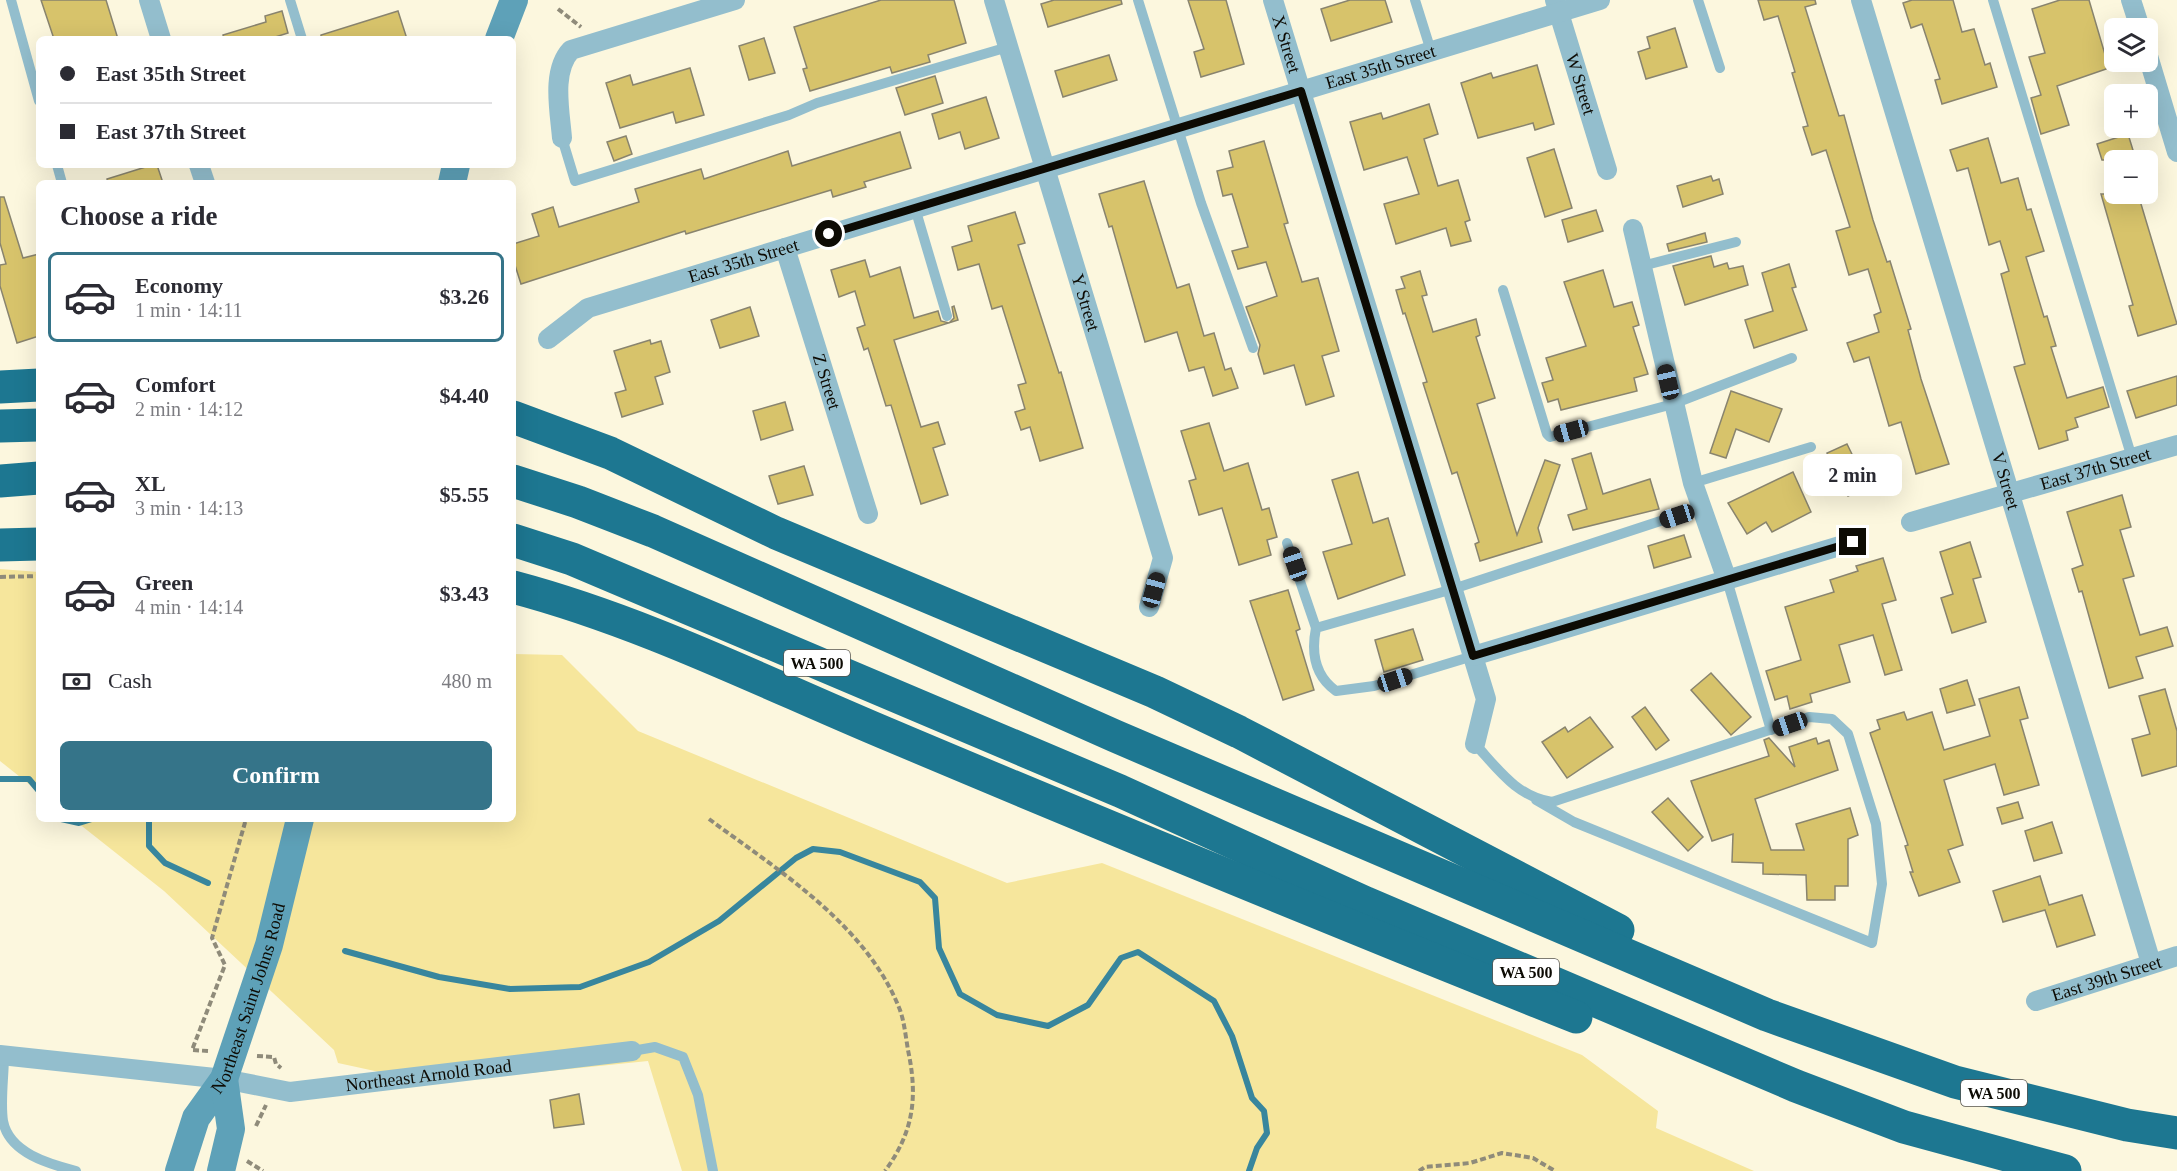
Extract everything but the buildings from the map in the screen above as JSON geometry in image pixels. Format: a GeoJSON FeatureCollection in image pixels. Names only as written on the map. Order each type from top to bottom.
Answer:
{"type":"FeatureCollection","features":[{"type":"Feature","properties":{"kind":"highway"},"geometry":{"type":"LineString","coordinates":[[0,387],[36,385]]}},
{"type":"Feature","properties":{"kind":"highway"},"geometry":{"type":"LineString","coordinates":[[516,418],[610,453],[776,533],[1056,649],[1239,732],[1817,1034]]}},
{"type":"Feature","properties":{"kind":"highway"},"geometry":{"type":"LineString","coordinates":[[0,426],[36,425]]}},
{"type":"Feature","properties":{"kind":"highway"},"geometry":{"type":"LineString","coordinates":[[0,481],[36,478]]}},
{"type":"Feature","properties":{"kind":"highway","name":"WA 500"},"geometry":{"type":"LineString","coordinates":[[516,482],[653,531],[1115,736],[1767,1015],[1955,1082],[2115,1122],[2177,1133]]}},
{"type":"Feature","properties":{"kind":"highway","name":"WA 500"},"geometry":{"type":"LineString","coordinates":[[516,541],[572,559],[1120,791],[1366,903],[1807,1090],[1938,1138],[2065,1171]]}},
{"type":"Feature","properties":{"kind":"highway"},"geometry":{"type":"LineString","coordinates":[[0,545],[36,544]]}},
{"type":"Feature","properties":{"kind":"highway"},"geometry":{"type":"LineString","coordinates":[[516,588],[610,617],[688,648],[1091,819],[1783,1102],[1938,1138]]}},
{"type":"Feature","properties":{"kind":"main road"},"geometry":{"type":"LineString","coordinates":[[500,36],[514,0]]}},
{"type":"Feature","properties":{"kind":"main road","name":"Northeast Saint Johns Road"},"geometry":{"type":"LineString","coordinates":[[178,1171],[196,1118],[224,1079],[269,945],[299,822]]}},
{"type":"Feature","properties":{"kind":"main road"},"geometry":{"type":"LineString","coordinates":[[221,1171],[231,1129],[224,1079]]}},
{"type":"Feature","properties":{"kind":"street"},"geometry":{"type":"LineString","coordinates":[[148,0],[160,36]]}},
{"type":"Feature","properties":{"kind":"street"},"geometry":{"type":"LineString","coordinates":[[562,138],[558,86],[565,61],[571,50],[735,0]]}},
{"type":"Feature","properties":{"kind":"street","name":"Y Street"},"geometry":{"type":"LineString","coordinates":[[994,0],[1162,558],[1149,607]]}},
{"type":"Feature","properties":{"kind":"street","name":"X Street"},"geometry":{"type":"LineString","coordinates":[[1273,0],[1486,699],[1475,744]]}},
{"type":"Feature","properties":{"kind":"street","name":"East 35th Street"},"geometry":{"type":"LineString","coordinates":[[548,339],[588,308],[1431,51],[1557,6],[1600,0]]}},
{"type":"Feature","properties":{"kind":"street","name":"V Street"},"geometry":{"type":"LineString","coordinates":[[1861,0],[2151,963]]}},
{"type":"Feature","properties":{"kind":"street"},"geometry":{"type":"LineString","coordinates":[[2131,0],[2137,18]]}},
{"type":"Feature","properties":{"kind":"street","name":"W Street"},"geometry":{"type":"LineString","coordinates":[[1557,6],[1607,170]]}},
{"type":"Feature","properties":{"kind":"street"},"geometry":{"type":"LineString","coordinates":[[2153,72],[2177,152]]}},
{"type":"Feature","properties":{"kind":"street"},"geometry":{"type":"LineString","coordinates":[[1633,229],[1693,483],[1727,580]]}},
{"type":"Feature","properties":{"kind":"street","name":"Z Street"},"geometry":{"type":"LineString","coordinates":[[785,248],[868,514]]}},
{"type":"Feature","properties":{"kind":"street","name":"East 37th Street"},"geometry":{"type":"LineString","coordinates":[[1911,522],[2177,445]]}},
{"type":"Feature","properties":{"kind":"street"},"geometry":{"type":"LineString","coordinates":[[1473,656],[1853,542]]}},
{"type":"Feature","properties":{"kind":"street","name":"East 39th Street"},"geometry":{"type":"LineString","coordinates":[[2036,1001],[2177,956]]}},
{"type":"Feature","properties":{"kind":"street","name":"Northeast Arnold Road"},"geometry":{"type":"LineString","coordinates":[[2,1055],[224,1079],[290,1092],[632,1051]]}},
{"type":"Feature","properties":{"kind":"lane"},"geometry":{"type":"LineString","coordinates":[[10,0],[36,91]]}},
{"type":"Feature","properties":{"kind":"lane"},"geometry":{"type":"LineString","coordinates":[[290,0],[301,36]]}},
{"type":"Feature","properties":{"kind":"lane"},"geometry":{"type":"LineString","coordinates":[[1138,0],[1201,203],[1252,348]]}},
{"type":"Feature","properties":{"kind":"lane"},"geometry":{"type":"LineString","coordinates":[[1414,0],[1431,51]]}},
{"type":"Feature","properties":{"kind":"lane"},"geometry":{"type":"LineString","coordinates":[[1698,0],[1720,68]]}},
{"type":"Feature","properties":{"kind":"lane"},"geometry":{"type":"LineString","coordinates":[[1993,0],[2132,458]]}},
{"type":"Feature","properties":{"kind":"lane"},"geometry":{"type":"LineString","coordinates":[[562,138],[575,181],[789,115],[817,103],[891,80],[1008,47]]}},
{"type":"Feature","properties":{"kind":"lane"},"geometry":{"type":"LineString","coordinates":[[915,208],[947,316]]}},
{"type":"Feature","properties":{"kind":"lane"},"geometry":{"type":"LineString","coordinates":[[1642,266],[1736,242]]}},
{"type":"Feature","properties":{"kind":"lane"},"geometry":{"type":"LineString","coordinates":[[1503,290],[1547,434],[1550,437],[1673,404],[1792,358]]}},
{"type":"Feature","properties":{"kind":"lane"},"geometry":{"type":"LineString","coordinates":[[1693,483],[1810,447]]}},
{"type":"Feature","properties":{"kind":"lane"},"geometry":{"type":"LineString","coordinates":[[1317,628],[1453,589],[1700,508]]}},
{"type":"Feature","properties":{"kind":"lane"},"geometry":{"type":"LineString","coordinates":[[1287,543],[1317,628],[1313,644],[1322,681],[1336,691],[1374,686],[1473,656]]}},
{"type":"Feature","properties":{"kind":"lane"},"geometry":{"type":"LineString","coordinates":[[1727,580],[1771,730]]}},
{"type":"Feature","properties":{"kind":"lane"},"geometry":{"type":"LineString","coordinates":[[1475,744],[1522,793],[1574,822],[1872,943],[1882,884],[1876,824],[1848,734],[1841,725],[1821,716],[1809,717],[1567,799],[1552,802],[1536,800]]}},
{"type":"Feature","properties":{"kind":"lane"},"geometry":{"type":"LineString","coordinates":[[632,1051],[656,1047],[683,1057],[698,1095],[713,1171]]}},
{"type":"Feature","properties":{"kind":"lane"},"geometry":{"type":"LineString","coordinates":[[2,1055],[3,1122],[12,1140],[26,1153],[76,1171]]}},
{"type":"Feature","properties":{"kind":"path"},"geometry":{"type":"LineString","coordinates":[[0,576],[36,576]]}},
{"type":"Feature","properties":{"kind":"path"},"geometry":{"type":"LineString","coordinates":[[709,819],[789,879],[836,920],[877,965],[900,1011],[912,1068],[914,1108],[903,1147],[885,1171]]}},
{"type":"Feature","properties":{"kind":"path"},"geometry":{"type":"LineString","coordinates":[[192,1050],[225,965],[212,938],[245,822]]}},
{"type":"Feature","properties":{"kind":"path"},"geometry":{"type":"LineString","coordinates":[[255,1131],[282,1069],[276,1064],[274,1057]]}},
{"type":"Feature","properties":{"kind":"path"},"geometry":{"type":"LineString","coordinates":[[249,1151],[246,1161],[263,1171]]}},
{"type":"Feature","properties":{"kind":"path"},"geometry":{"type":"LineString","coordinates":[[1419,1171],[1425,1167],[1470,1163],[1502,1153],[1533,1158],[1555,1171]]}},
{"type":"Feature","properties":{"kind":"shaded area"},"geometry":{"type":"Polygon","coordinates":[[[0,569],[36,572],[36,790],[0,761],[0,569]]]}},
{"type":"Feature","properties":{"kind":"shaded area"},"geometry":{"type":"Polygon","coordinates":[[[516,654],[562,655],[638,731],[1007,883],[1102,863],[1582,1055],[1658,1111],[1656,1128],[1754,1171],[682,1171],[648,1061],[430,1083],[338,1063],[334,1050],[164,891],[77,822],[516,822],[516,654]]]}},
{"type":"Feature","properties":{"kind":"waterway"},"geometry":{"type":"LineString","coordinates":[[0,779],[29,779],[36,787]]}},
{"type":"Feature","properties":{"kind":"waterway"},"geometry":{"type":"LineString","coordinates":[[74,822],[82,822]]}},
{"type":"Feature","properties":{"kind":"waterway"},"geometry":{"type":"LineString","coordinates":[[149,822],[149,846],[165,863],[208,883]]}},
{"type":"Feature","properties":{"kind":"waterway"},"geometry":{"type":"LineString","coordinates":[[345,951],[439,977],[510,989],[580,987],[649,962],[719,921],[796,858],[813,849],[840,852],[920,882],[935,898],[939,948],[960,994],[997,1015],[1048,1026],[1088,1005],[1121,958],[1138,952],[1214,1001],[1232,1036],[1252,1098],[1264,1111],[1267,1133],[1257,1148],[1249,1171]]}},
{"type":"Feature","properties":{"kind":"route"},"geometry":{"type":"LineString","coordinates":[[829,234],[1301,91],[1473,656],[1853,542]]}}]}
